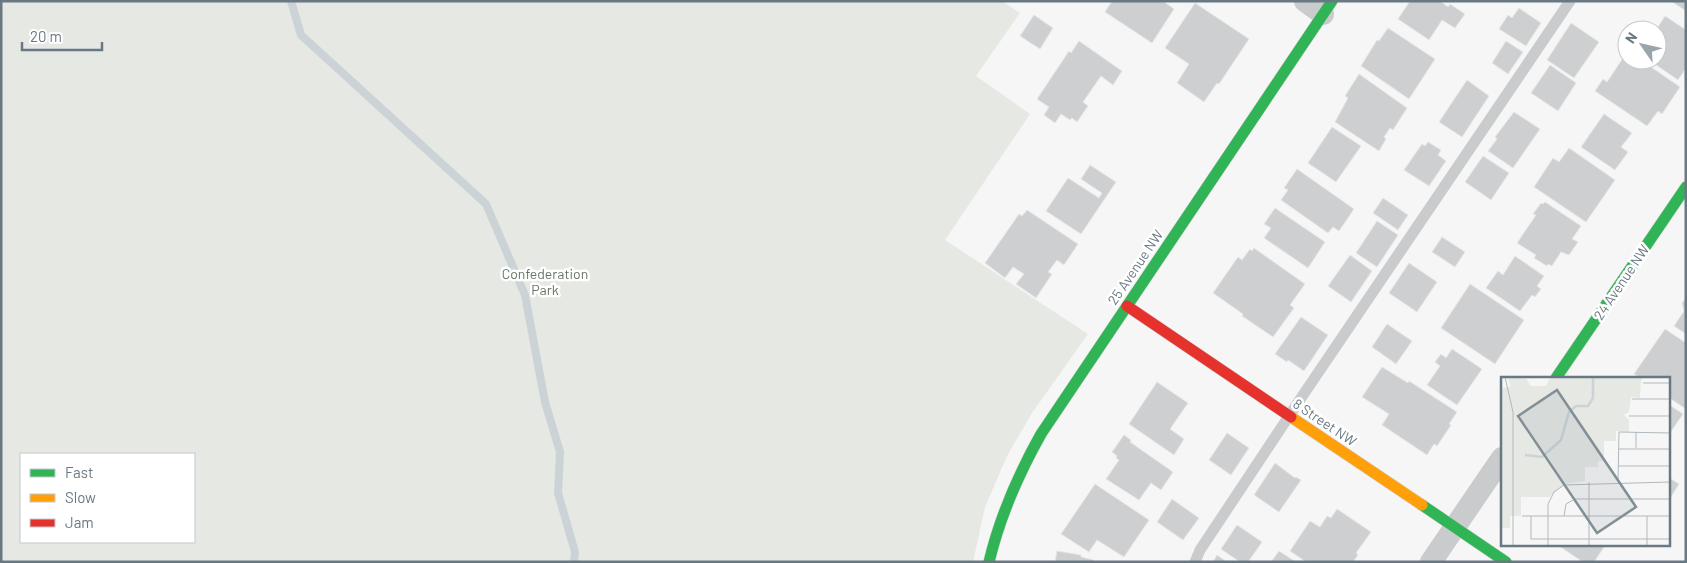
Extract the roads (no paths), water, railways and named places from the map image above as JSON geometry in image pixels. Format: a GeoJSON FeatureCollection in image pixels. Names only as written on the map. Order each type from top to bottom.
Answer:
{"type":"FeatureCollection","features":[{"type":"Feature","properties":{"kind":"street","name":"25 Avenue NW"},"geometry":{"type":"LineString","coordinates":[[990,562],[996,534],[1007,499],[1022,466],[1320,5]]}},
{"type":"Feature","properties":{"kind":"street","name":"24 Avenue NW"},"geometry":{"type":"LineString","coordinates":[[1557,377],[1686,187]]}},
{"type":"Feature","properties":{"kind":"street","name":"8 Street NW"},"geometry":{"type":"LineString","coordinates":[[1127,306],[1506,562]]}},
{"type":"Feature","properties":{"kind":"street"},"geometry":{"type":"LineString","coordinates":[[1431,562],[1501,459]]}},
{"type":"Feature","properties":{"kind":"lane"},"geometry":{"type":"LineString","coordinates":[[1195,562],[1200,550],[1289,416],[1570,1]]}},
{"type":"Feature","properties":{"kind":"waterway"},"geometry":{"type":"LineString","coordinates":[[291,1],[301,35],[486,204],[525,295],[545,402],[560,452],[558,493],[575,552],[574,562]]}},
{"type":"Feature","properties":{"kind":"park label","name":"Confederation Park"},"geometry":{"type":"Point","coordinates":[545,282]}}]}
